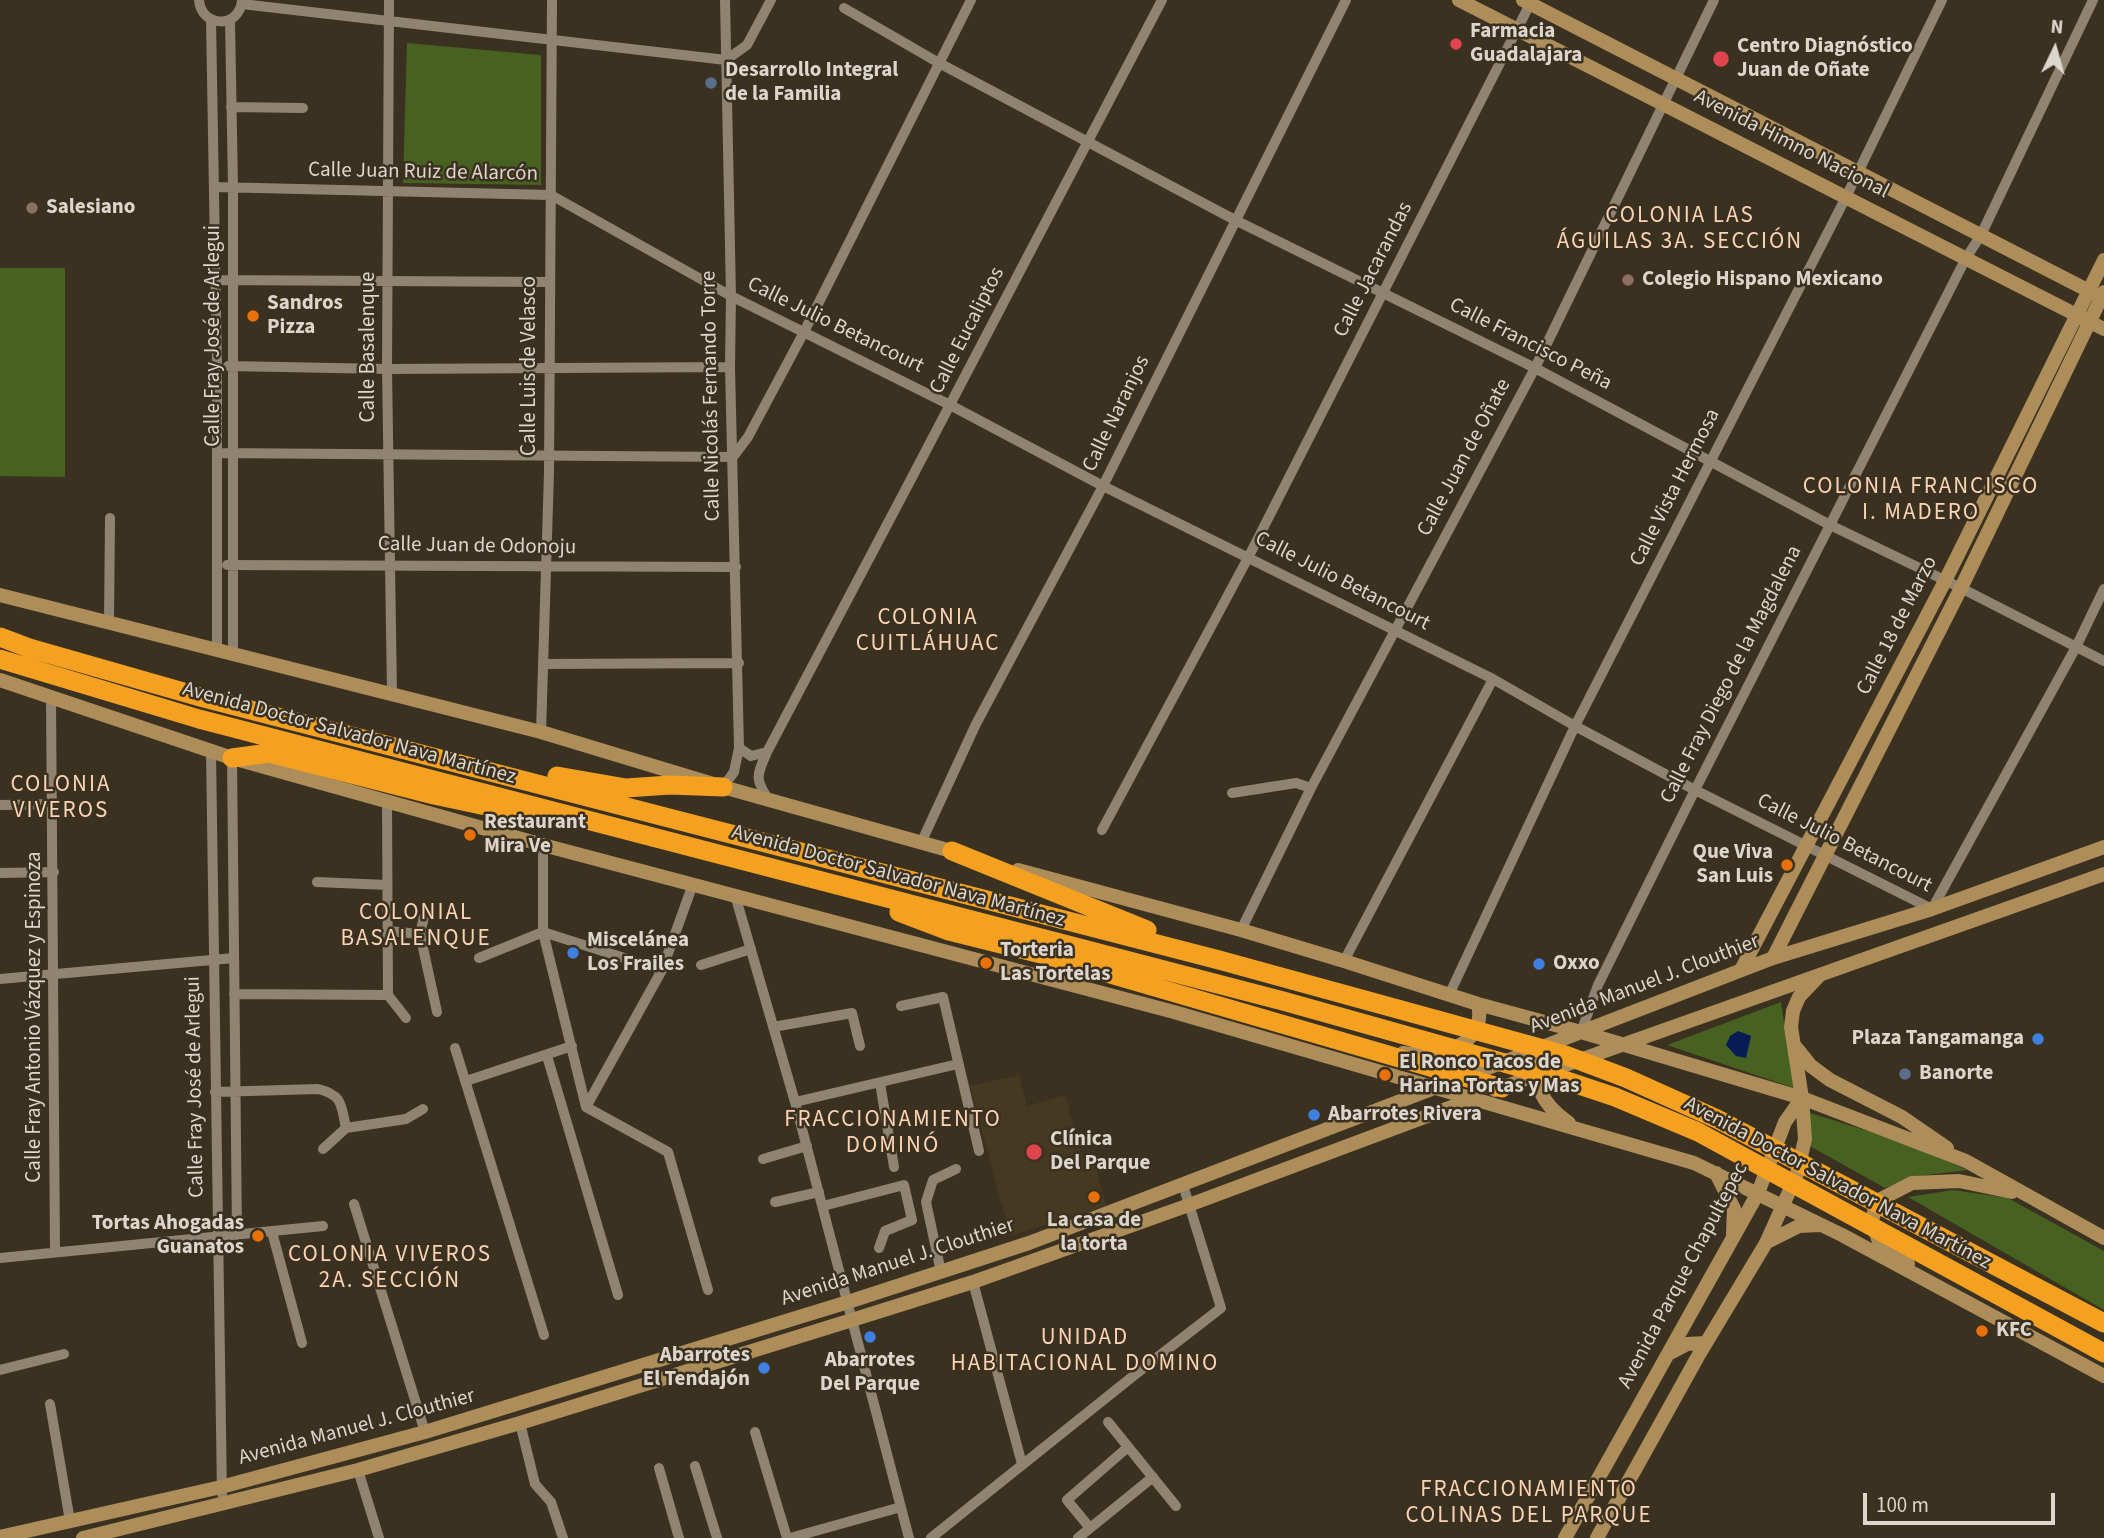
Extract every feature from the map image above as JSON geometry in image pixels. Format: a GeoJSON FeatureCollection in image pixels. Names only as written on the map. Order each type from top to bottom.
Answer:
{"type":"FeatureCollection","features":[{"type":"Feature","properties":{"kind":"highway","name":"Avenida Doctor Salvador Nava Martínez"},"geometry":{"type":"LineString","coordinates":[[0,637],[29,648],[204,698],[1219,960],[1565,1055],[1626,1078],[1717,1119],[2104,1323]]}},
{"type":"Feature","properties":{"kind":"highway","name":"Avenida Doctor Salvador Nava Martínez"},"geometry":{"type":"LineString","coordinates":[[0,659],[199,719],[1283,1002],[1558,1078],[1615,1097],[1686,1127],[2104,1353]]}},
{"type":"Feature","properties":{"kind":"highway"},"geometry":{"type":"LineString","coordinates":[[232,758],[269,753],[499,811],[604,824]]}},
{"type":"Feature","properties":{"kind":"highway"},"geometry":{"type":"LineString","coordinates":[[461,763],[532,771],[626,788],[670,785],[723,787]]}},
{"type":"Feature","properties":{"kind":"highway"},"geometry":{"type":"LineString","coordinates":[[952,851],[1219,960]]}},
{"type":"Feature","properties":{"kind":"highway"},"geometry":{"type":"LineString","coordinates":[[793,873],[949,930],[1502,1087]]}},
{"type":"Feature","properties":{"kind":"main road","name":"Avenida Himno Nacional"},"geometry":{"type":"LineString","coordinates":[[1459,0],[2104,329]]}},
{"type":"Feature","properties":{"kind":"main road","name":"Avenida Himno Nacional"},"geometry":{"type":"LineString","coordinates":[[1528,1],[2099,295]]}},
{"type":"Feature","properties":{"kind":"main road","name":"Calle 18 de Marzo"},"geometry":{"type":"LineString","coordinates":[[1773,958],[1961,588],[2089,321],[2099,295],[2104,260]]}},
{"type":"Feature","properties":{"kind":"main road","name":"Calle 18 de Marzo"},"geometry":{"type":"LineString","coordinates":[[1741,970],[1945,581],[2075,314],[2099,295]]}},
{"type":"Feature","properties":{"kind":"main road","name":"Avenida Doctor Salvador Nava Martínez"},"geometry":{"type":"LineString","coordinates":[[0,595],[541,732],[723,787],[1241,930],[1478,1004],[1802,1098],[1966,1160],[2104,1238]]}},
{"type":"Feature","properties":{"kind":"main road","name":"Avenida Doctor Salvador Nava Martínez"},"geometry":{"type":"LineString","coordinates":[[0,680],[232,758],[543,845],[1174,1012],[1694,1163],[1785,1206],[2104,1376]]}},
{"type":"Feature","properties":{"kind":"main road","name":"Avenida Manuel J. Clouthier"},"geometry":{"type":"LineString","coordinates":[[0,1537],[221,1487],[425,1432],[941,1272],[1029,1243],[1183,1185],[1773,958],[1932,909],[2104,847]]}},
{"type":"Feature","properties":{"kind":"main road","name":"Avenida Manuel J. Clouthier"},"geometry":{"type":"LineString","coordinates":[[83,1538],[358,1470],[520,1423],[973,1282],[1189,1205],[1536,1074],[2104,874]]}},
{"type":"Feature","properties":{"kind":"main road"},"geometry":{"type":"LineString","coordinates":[[1932,909],[1935,935]]}},
{"type":"Feature","properties":{"kind":"main road"},"geometry":{"type":"LineString","coordinates":[[994,963],[1041,954]]}},
{"type":"Feature","properties":{"kind":"main road"},"geometry":{"type":"LineString","coordinates":[[1597,1538],[1785,1206],[1797,1174],[1805,1139],[1802,1098],[1791,1027],[1793,1011],[1799,998],[1820,975]]}},
{"type":"Feature","properties":{"kind":"main road"},"geometry":{"type":"LineString","coordinates":[[1150,986],[1174,1012]]}},
{"type":"Feature","properties":{"kind":"main road"},"geometry":{"type":"LineString","coordinates":[[1367,1048],[1415,1055],[1439,1053],[1463,1043],[1476,1033],[1481,1018],[1478,1004]]}},
{"type":"Feature","properties":{"kind":"main road"},"geometry":{"type":"LineString","coordinates":[[1793,1044],[1811,1066],[1830,1080],[1902,1116],[1966,1160]]}},
{"type":"Feature","properties":{"kind":"main road"},"geometry":{"type":"LineString","coordinates":[[1536,1048],[1539,1091],[1546,1104],[1576,1128]]}},
{"type":"Feature","properties":{"kind":"main road","name":"Avenida Parque Chapultepec"},"geometry":{"type":"LineString","coordinates":[[1565,1538],[1758,1193],[1785,1122],[1802,1098]]}},
{"type":"Feature","properties":{"kind":"main road"},"geometry":{"type":"LineString","coordinates":[[1716,1173],[1734,1209],[1733,1237]]}},
{"type":"Feature","properties":{"kind":"main road"},"geometry":{"type":"LineString","coordinates":[[1937,1287],[1878,1239],[1872,1221],[1875,1208],[1881,1199],[1912,1183],[1959,1181],[2027,1195]]}},
{"type":"Feature","properties":{"kind":"main road"},"geometry":{"type":"LineString","coordinates":[[1766,1243],[1799,1226],[1821,1225]]}},
{"type":"Feature","properties":{"kind":"main road"},"geometry":{"type":"LineString","coordinates":[[1666,1355],[1676,1347],[1706,1343]]}},
{"type":"Feature","properties":{"kind":"street"},"geometry":{"type":"LineString","coordinates":[[199,0],[201,10],[217,22],[230,20],[239,11],[242,2],[388,23],[726,60],[747,46],[771,0]]}},
{"type":"Feature","properties":{"kind":"street","name":"Calle Basalenque"},"geometry":{"type":"LineString","coordinates":[[388,0],[387,369],[392,694]]}},
{"type":"Feature","properties":{"kind":"street","name":"Calle Luis de Velasco"},"geometry":{"type":"LineString","coordinates":[[541,732],[549,455],[552,0]]}},
{"type":"Feature","properties":{"kind":"street","name":"Calle Nicolás Fernando Torre"},"geometry":{"type":"LineString","coordinates":[[723,787],[734,772],[739,748],[725,0]]}},
{"type":"Feature","properties":{"kind":"street"},"geometry":{"type":"LineString","coordinates":[[217,453],[733,457],[748,437],[804,332],[971,0]]}},
{"type":"Feature","properties":{"kind":"street","name":"Calle Eucaliptos"},"geometry":{"type":"LineString","coordinates":[[769,800],[758,785],[757,778],[767,752],[952,406],[1162,0]]}},
{"type":"Feature","properties":{"kind":"street","name":"Calle Naranjos"},"geometry":{"type":"LineString","coordinates":[[921,843],[976,724],[1103,486],[1346,0]]}},
{"type":"Feature","properties":{"kind":"street","name":"Calle Juan de Oñate"},"geometry":{"type":"LineString","coordinates":[[1241,930],[1311,788],[1535,368],[1714,0]]}},
{"type":"Feature","properties":{"kind":"street","name":"Calle Vista Hermosa"},"geometry":{"type":"LineString","coordinates":[[1449,995],[1575,726],[1846,197],[1942,0]]}},
{"type":"Feature","properties":{"kind":"street","name":"Calle Fray Diego de la Magdalena"},"geometry":{"type":"LineString","coordinates":[[1581,1032],[1598,985],[1966,258],[1981,235],[2093,0]]}},
{"type":"Feature","properties":{"kind":"street","name":"Calle Jacarandas"},"geometry":{"type":"LineString","coordinates":[[1102,830],[1249,556],[1518,30],[1528,1]]}},
{"type":"Feature","properties":{"kind":"street","name":"Calle Francisco Peña"},"geometry":{"type":"LineString","coordinates":[[844,8],[939,63],[1235,220],[1535,368],[1830,525],[1961,588],[2104,662]]}},
{"type":"Feature","properties":{"kind":"street","name":"Calle Fray José de Arlegui"},"geometry":{"type":"LineString","coordinates":[[211,20],[217,366],[217,649]]}},
{"type":"Feature","properties":{"kind":"street","name":"Calle Fray José de Arlegui"},"geometry":{"type":"LineString","coordinates":[[230,20],[233,188],[233,653]]}},
{"type":"Feature","properties":{"kind":"street"},"geometry":{"type":"LineString","coordinates":[[231,107],[303,108]]}},
{"type":"Feature","properties":{"kind":"street","name":"Calle Juan Ruiz de Alarcón"},"geometry":{"type":"LineString","coordinates":[[215,187],[551,195],[731,296]]}},
{"type":"Feature","properties":{"kind":"street"},"geometry":{"type":"LineString","coordinates":[[215,280],[550,282]]}},
{"type":"Feature","properties":{"kind":"street","name":"Calle Julio Betancourt"},"geometry":{"type":"LineString","coordinates":[[731,296],[952,406],[1103,486],[1493,679],[1695,790],[1932,909]]}},
{"type":"Feature","properties":{"kind":"street"},"geometry":{"type":"LineString","coordinates":[[217,366],[387,369],[730,367]]}},
{"type":"Feature","properties":{"kind":"street"},"geometry":{"type":"LineString","coordinates":[[109,621],[110,518]]}},
{"type":"Feature","properties":{"kind":"street","name":"Calle Juan de Odonoju"},"geometry":{"type":"LineString","coordinates":[[217,565],[736,567]]}},
{"type":"Feature","properties":{"kind":"street"},"geometry":{"type":"LineString","coordinates":[[1932,909],[2076,647],[2104,589]]}},
{"type":"Feature","properties":{"kind":"street"},"geometry":{"type":"LineString","coordinates":[[545,664],[738,663]]}},
{"type":"Feature","properties":{"kind":"street"},"geometry":{"type":"LineString","coordinates":[[1344,961],[1493,679]]}},
{"type":"Feature","properties":{"kind":"street","name":"Calle Fray Antonio Vázquez y Espinoza"},"geometry":{"type":"LineString","coordinates":[[51,698],[55,1252]]}},
{"type":"Feature","properties":{"kind":"street"},"geometry":{"type":"LineString","coordinates":[[739,748],[751,757],[767,752]]}},
{"type":"Feature","properties":{"kind":"street","name":"Calle Fray José de Arlegui"},"geometry":{"type":"LineString","coordinates":[[211,752],[221,1487],[224,1505]]}},
{"type":"Feature","properties":{"kind":"street","name":"Calle Fray José de Arlegui"},"geometry":{"type":"LineString","coordinates":[[232,758],[237,1235]]}},
{"type":"Feature","properties":{"kind":"street"},"geometry":{"type":"LineString","coordinates":[[1232,793],[1296,783],[1311,788]]}},
{"type":"Feature","properties":{"kind":"street"},"geometry":{"type":"LineString","coordinates":[[387,801],[388,995],[406,1018]]}},
{"type":"Feature","properties":{"kind":"street"},"geometry":{"type":"LineString","coordinates":[[0,805],[52,804]]}},
{"type":"Feature","properties":{"kind":"street"},"geometry":{"type":"LineString","coordinates":[[543,845],[543,932],[586,1107],[668,1152],[708,1290]]}},
{"type":"Feature","properties":{"kind":"street"},"geometry":{"type":"LineString","coordinates":[[0,873],[54,872]]}},
{"type":"Feature","properties":{"kind":"street"},"geometry":{"type":"LineString","coordinates":[[317,882],[387,885]]}},
{"type":"Feature","properties":{"kind":"street"},"geometry":{"type":"LineString","coordinates":[[586,1107],[662,970],[693,884]]}},
{"type":"Feature","properties":{"kind":"street"},"geometry":{"type":"LineString","coordinates":[[734,895],[796,1102],[909,1538]]}},
{"type":"Feature","properties":{"kind":"street"},"geometry":{"type":"LineString","coordinates":[[424,916],[420,934],[437,1012]]}},
{"type":"Feature","properties":{"kind":"street"},"geometry":{"type":"LineString","coordinates":[[388,931],[420,934]]}},
{"type":"Feature","properties":{"kind":"street"},"geometry":{"type":"LineString","coordinates":[[479,958],[543,932],[662,970]]}},
{"type":"Feature","properties":{"kind":"street"},"geometry":{"type":"LineString","coordinates":[[701,965],[751,949]]}},
{"type":"Feature","properties":{"kind":"street"},"geometry":{"type":"LineString","coordinates":[[0,979],[233,958]]}},
{"type":"Feature","properties":{"kind":"street"},"geometry":{"type":"LineString","coordinates":[[234,994],[388,995]]}},
{"type":"Feature","properties":{"kind":"street"},"geometry":{"type":"LineString","coordinates":[[901,1006],[943,997],[979,1151]]}},
{"type":"Feature","properties":{"kind":"street"},"geometry":{"type":"LineString","coordinates":[[774,1027],[852,1013],[860,1046]]}},
{"type":"Feature","properties":{"kind":"street"},"geometry":{"type":"LineString","coordinates":[[466,1081],[572,1046]]}},
{"type":"Feature","properties":{"kind":"street"},"geometry":{"type":"LineString","coordinates":[[455,1048],[544,1335]]}},
{"type":"Feature","properties":{"kind":"street"},"geometry":{"type":"LineString","coordinates":[[547,1056],[618,1295]]}},
{"type":"Feature","properties":{"kind":"street"},"geometry":{"type":"LineString","coordinates":[[796,1102],[958,1064]]}},
{"type":"Feature","properties":{"kind":"street"},"geometry":{"type":"LineString","coordinates":[[880,1083],[894,1167]]}},
{"type":"Feature","properties":{"kind":"street"},"geometry":{"type":"LineString","coordinates":[[215,1092],[318,1089],[331,1093],[340,1100],[346,1128]]}},
{"type":"Feature","properties":{"kind":"street"},"geometry":{"type":"LineString","coordinates":[[323,1149],[346,1128],[406,1119],[423,1109]]}},
{"type":"Feature","properties":{"kind":"street"},"geometry":{"type":"LineString","coordinates":[[762,1159],[807,1146]]}},
{"type":"Feature","properties":{"kind":"street"},"geometry":{"type":"LineString","coordinates":[[941,1272],[926,1202],[933,1180],[956,1169]]}},
{"type":"Feature","properties":{"kind":"street"},"geometry":{"type":"LineString","coordinates":[[823,1206],[904,1185],[912,1220],[885,1231],[879,1248]]}},
{"type":"Feature","properties":{"kind":"street"},"geometry":{"type":"LineString","coordinates":[[931,1538],[1221,1308],[1183,1185]]}},
{"type":"Feature","properties":{"kind":"street"},"geometry":{"type":"LineString","coordinates":[[775,1202],[819,1192]]}},
{"type":"Feature","properties":{"kind":"street"},"geometry":{"type":"LineString","coordinates":[[354,1203],[425,1432]]}},
{"type":"Feature","properties":{"kind":"street"},"geometry":{"type":"LineString","coordinates":[[0,1258],[323,1226]]}},
{"type":"Feature","properties":{"kind":"street"},"geometry":{"type":"LineString","coordinates":[[272,1231],[302,1343]]}},
{"type":"Feature","properties":{"kind":"street"},"geometry":{"type":"LineString","coordinates":[[973,1282],[1022,1464]]}},
{"type":"Feature","properties":{"kind":"street"},"geometry":{"type":"LineString","coordinates":[[0,1370],[64,1354]]}},
{"type":"Feature","properties":{"kind":"street"},"geometry":{"type":"LineString","coordinates":[[50,1404],[70,1521]]}},
{"type":"Feature","properties":{"kind":"street"},"geometry":{"type":"LineString","coordinates":[[1108,1422],[1176,1506]]}},
{"type":"Feature","properties":{"kind":"street"},"geometry":{"type":"LineString","coordinates":[[520,1423],[535,1483],[551,1502],[563,1538]]}},
{"type":"Feature","properties":{"kind":"street"},"geometry":{"type":"LineString","coordinates":[[755,1432],[789,1538],[901,1507]]}},
{"type":"Feature","properties":{"kind":"street"},"geometry":{"type":"LineString","coordinates":[[1090,1528],[1067,1500],[1128,1447]]}},
{"type":"Feature","properties":{"kind":"street"},"geometry":{"type":"LineString","coordinates":[[695,1466],[717,1538]]}},
{"type":"Feature","properties":{"kind":"street"},"geometry":{"type":"LineString","coordinates":[[659,1468],[679,1538]]}},
{"type":"Feature","properties":{"kind":"street"},"geometry":{"type":"LineString","coordinates":[[358,1470],[379,1538]]}},
{"type":"Feature","properties":{"kind":"street"},"geometry":{"type":"LineString","coordinates":[[1079,1538],[1153,1477]]}},
{"type":"Feature","properties":{"kind":"shaded area","name":"Clínica Del Parque"},"geometry":{"type":"Polygon","coordinates":[[[1019,1075],[1027,1106],[1065,1095],[1083,1160],[1095,1163],[1106,1206],[1010,1236],[970,1086],[1019,1075]]]}},
{"type":"Feature","properties":{"kind":"green space"},"geometry":{"type":"Polygon","coordinates":[[[407,43],[541,55],[541,185],[403,183],[407,43]]]}},
{"type":"Feature","properties":{"kind":"green space"},"geometry":{"type":"Polygon","coordinates":[[[0,268],[65,268],[65,477],[0,476],[0,268]]]}},
{"type":"Feature","properties":{"kind":"green space"},"geometry":{"type":"Polygon","coordinates":[[[1781,1002],[1794,1088],[1667,1045],[1781,1002]]]}},
{"type":"Feature","properties":{"kind":"green space"},"geometry":{"type":"Polygon","coordinates":[[[1810,1113],[1888,1137],[1968,1170],[1917,1176],[1885,1188],[1808,1145],[1810,1113]]]}},
{"type":"Feature","properties":{"kind":"green space"},"geometry":{"type":"Polygon","coordinates":[[[1953,1190],[2008,1198],[2104,1251],[2104,1310],[1908,1197],[1953,1190]]]}},
{"type":"Feature","properties":{"kind":"water"},"geometry":{"type":"Polygon","coordinates":[[[1738,1031],[1751,1036],[1746,1058],[1736,1056],[1726,1045],[1730,1036],[1738,1031]]]}},
{"type":"Feature","properties":{"kind":"place","name":"Farmacia Guadalajara"},"geometry":{"type":"Point","coordinates":[1456,44]}},
{"type":"Feature","properties":{"kind":"place","name":"Centro Diagnóstico Juan de Oñate"},"geometry":{"type":"Point","coordinates":[1721,59]}},
{"type":"Feature","properties":{"kind":"place","name":"Desarrollo Integral de la Familia"},"geometry":{"type":"Point","coordinates":[711,83]}},
{"type":"Feature","properties":{"kind":"place","name":"Salesiano"},"geometry":{"type":"Point","coordinates":[32,208]}},
{"type":"Feature","properties":{"kind":"place","name":"Colegio Hispano Mexicano"},"geometry":{"type":"Point","coordinates":[1628,280]}},
{"type":"Feature","properties":{"kind":"place","name":"Sandros Pizza"},"geometry":{"type":"Point","coordinates":[253,316]}},
{"type":"Feature","properties":{"kind":"place","name":"Restaurant Mira Ve"},"geometry":{"type":"Point","coordinates":[470,835]}},
{"type":"Feature","properties":{"kind":"place","name":"Que Viva San Luis"},"geometry":{"type":"Point","coordinates":[1787,865]}},
{"type":"Feature","properties":{"kind":"place","name":"Miscelánea Los Frailes"},"geometry":{"type":"Point","coordinates":[573,953]}},
{"type":"Feature","properties":{"kind":"place","name":"Torteria Las Tortelas"},"geometry":{"type":"Point","coordinates":[986,963]}},
{"type":"Feature","properties":{"kind":"place","name":"Oxxo"},"geometry":{"type":"Point","coordinates":[1539,964]}},
{"type":"Feature","properties":{"kind":"place","name":"Plaza Tangamanga"},"geometry":{"type":"Point","coordinates":[2038,1039]}},
{"type":"Feature","properties":{"kind":"place","name":"Banorte"},"geometry":{"type":"Point","coordinates":[1905,1074]}},
{"type":"Feature","properties":{"kind":"place","name":"El Ronco Tacos de Harina Tortas y Mas"},"geometry":{"type":"Point","coordinates":[1385,1075]}},
{"type":"Feature","properties":{"kind":"place","name":"Abarrotes Rivera"},"geometry":{"type":"Point","coordinates":[1314,1115]}},
{"type":"Feature","properties":{"kind":"place","name":"Clínica Del Parque"},"geometry":{"type":"Point","coordinates":[1034,1152]}},
{"type":"Feature","properties":{"kind":"place","name":"La casa de la torta"},"geometry":{"type":"Point","coordinates":[1094,1197]}},
{"type":"Feature","properties":{"kind":"place","name":"Tortas Ahogadas Guanatos"},"geometry":{"type":"Point","coordinates":[258,1236]}},
{"type":"Feature","properties":{"kind":"place","name":"KFC"},"geometry":{"type":"Point","coordinates":[1982,1331]}},
{"type":"Feature","properties":{"kind":"place","name":"Abarrotes Del Parque"},"geometry":{"type":"Point","coordinates":[870,1337]}},
{"type":"Feature","properties":{"kind":"place","name":"Abarrotes El Tendajón"},"geometry":{"type":"Point","coordinates":[764,1368]}},
{"type":"Feature","properties":{"kind":"district","name":"COLONIA LAS ÁGUILAS 3A. SECCIÓN"},"geometry":{"type":"Point","coordinates":[1680,230]}},
{"type":"Feature","properties":{"kind":"district","name":"COLONIA FRANCISCO I. MADERO"},"geometry":{"type":"Point","coordinates":[1921,501]}},
{"type":"Feature","properties":{"kind":"district","name":"COLONIA CUITLÁHUAC"},"geometry":{"type":"Point","coordinates":[928,632]}},
{"type":"Feature","properties":{"kind":"district","name":"COLONIA VIVEROS"},"geometry":{"type":"Point","coordinates":[61,799]}},
{"type":"Feature","properties":{"kind":"district","name":"COLONIAL BASALENQUE"},"geometry":{"type":"Point","coordinates":[416,927]}},
{"type":"Feature","properties":{"kind":"district","name":"FRACCIONAMIENTO DOMINÓ"},"geometry":{"type":"Point","coordinates":[893,1134]}},
{"type":"Feature","properties":{"kind":"district","name":"COLONIA VIVEROS 2A. SECCIÓN"},"geometry":{"type":"Point","coordinates":[390,1269]}},
{"type":"Feature","properties":{"kind":"district","name":"UNIDAD HABITACIONAL DOMINO"},"geometry":{"type":"Point","coordinates":[1085,1352]}},
{"type":"Feature","properties":{"kind":"district","name":"FRACCIONAMIENTO COLINAS DEL PARQUE"},"geometry":{"type":"Point","coordinates":[1529,1504]}}]}
